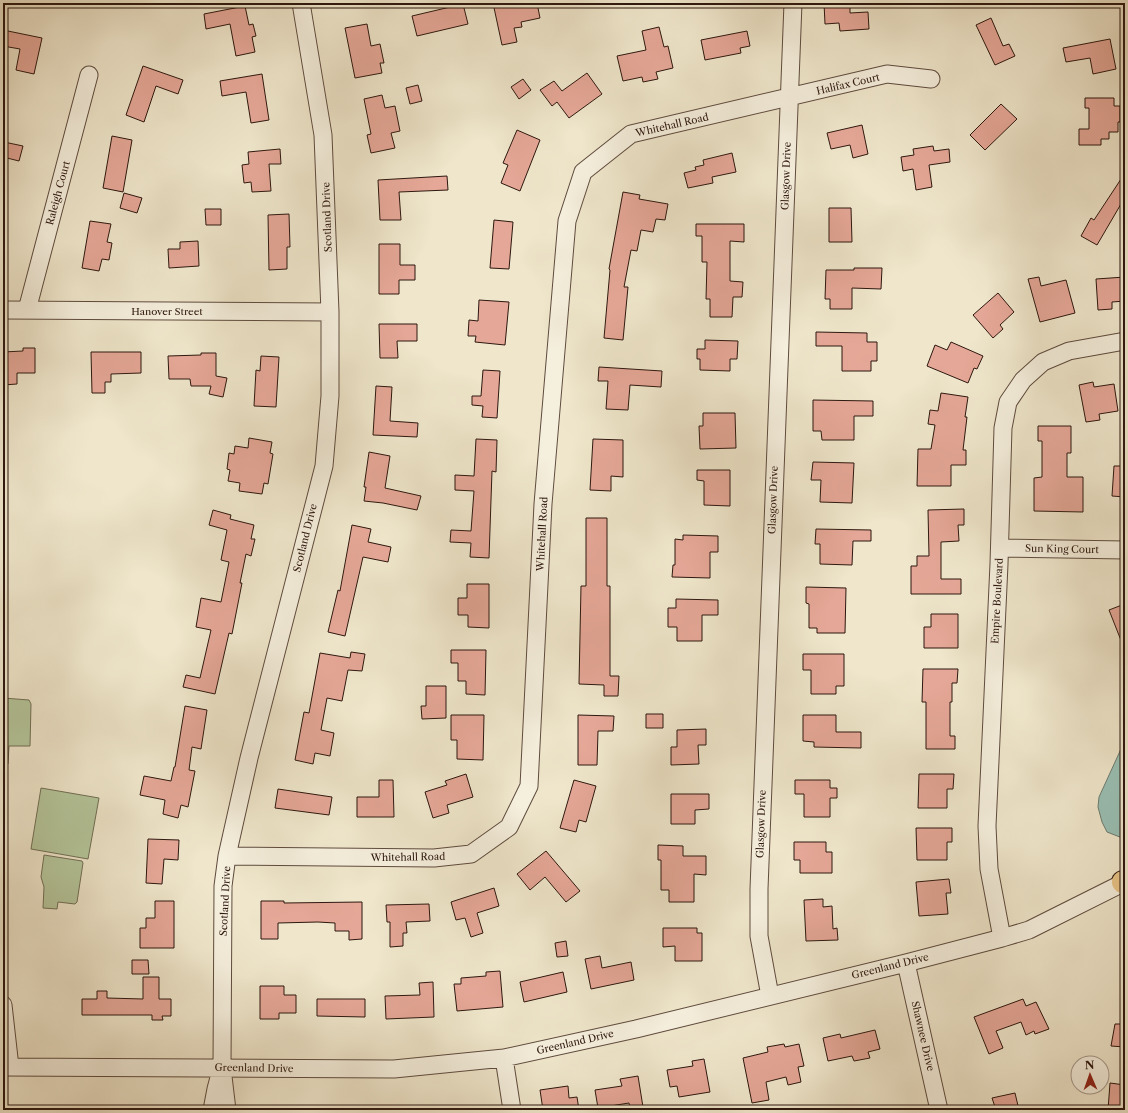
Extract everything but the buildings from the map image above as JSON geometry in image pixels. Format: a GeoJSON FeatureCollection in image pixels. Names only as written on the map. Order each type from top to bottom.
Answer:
{"type":"FeatureCollection","features":[{"type":"Feature","properties":{"kind":"street","name":"Scotland Drive"},"geometry":{"type":"LineString","coordinates":[[222,1068],[223,886],[227,856],[251,750],[324,466],[330,396],[330,312],[323,135],[301,3]]}},
{"type":"Feature","properties":{"kind":"street","name":"Glasgow Drive"},"geometry":{"type":"LineString","coordinates":[[770,996],[759,936],[759,889],[793,3]]}},
{"type":"Feature","properties":{"kind":"street","name":"Halifax Court"},"geometry":{"type":"LineString","coordinates":[[789,98],[887,74],[931,79]]}},
{"type":"Feature","properties":{"kind":"street","name":"Raleigh Court"},"geometry":{"type":"LineString","coordinates":[[27,310],[90,75]]}},
{"type":"Feature","properties":{"kind":"street","name":"Whitehall Road"},"geometry":{"type":"LineString","coordinates":[[227,856],[434,858],[471,854],[509,828],[529,786],[543,504],[566,228],[583,172],[631,134],[789,98]]}},
{"type":"Feature","properties":{"kind":"street","name":"Hanover Street"},"geometry":{"type":"LineString","coordinates":[[3,310],[330,312]]}},
{"type":"Feature","properties":{"kind":"street","name":"Empire Boulevard"},"geometry":{"type":"LineString","coordinates":[[1002,938],[988,869],[987,826],[1000,548],[1003,428],[1008,402],[1023,380],[1043,362],[1069,351],[1125,341]]}},
{"type":"Feature","properties":{"kind":"street","name":"Sun King Court"},"geometry":{"type":"LineString","coordinates":[[1000,548],[1125,550]]}},
{"type":"Feature","properties":{"kind":"street","name":"Greenland Drive"},"geometry":{"type":"LineString","coordinates":[[6,1067],[394,1069],[504,1058],[636,1029],[1002,938],[1029,930],[1124,882]]}},
{"type":"Feature","properties":{"kind":"street","name":"Shawnee Drive"},"geometry":{"type":"LineString","coordinates":[[906,963],[939,1110]]}},
{"type":"Feature","properties":{"kind":"street"},"geometry":{"type":"LineString","coordinates":[[3,1012],[6,1067]]}},
{"type":"Feature","properties":{"kind":"street"},"geometry":{"type":"LineString","coordinates":[[504,1058],[512,1110]]}},
{"type":"Feature","properties":{"kind":"street"},"geometry":{"type":"LineString","coordinates":[[212,1110],[222,1068]]}},
{"type":"Feature","properties":{"kind":"street"},"geometry":{"type":"LineString","coordinates":[[222,1068],[227,1110]]}},
{"type":"Feature","properties":{"kind":"green space"},"geometry":{"type":"Polygon","coordinates":[[[3,698],[29,700],[31,704],[30,746],[9,746],[8,764],[3,764],[3,698]]]}},
{"type":"Feature","properties":{"kind":"green space"},"geometry":{"type":"Polygon","coordinates":[[[41,788],[99,798],[88,859],[31,849],[41,788]]]}},
{"type":"Feature","properties":{"kind":"green space"},"geometry":{"type":"Polygon","coordinates":[[[44,855],[82,861],[83,863],[77,902],[75,904],[58,902],[57,909],[43,908],[44,887],[41,877],[44,855]]]}},
{"type":"Feature","properties":{"kind":"water"},"geometry":{"type":"Polygon","coordinates":[[[1125,731],[1125,839],[1107,832],[1102,822],[1098,807],[1099,797],[1121,749],[1125,731]]]}}]}
